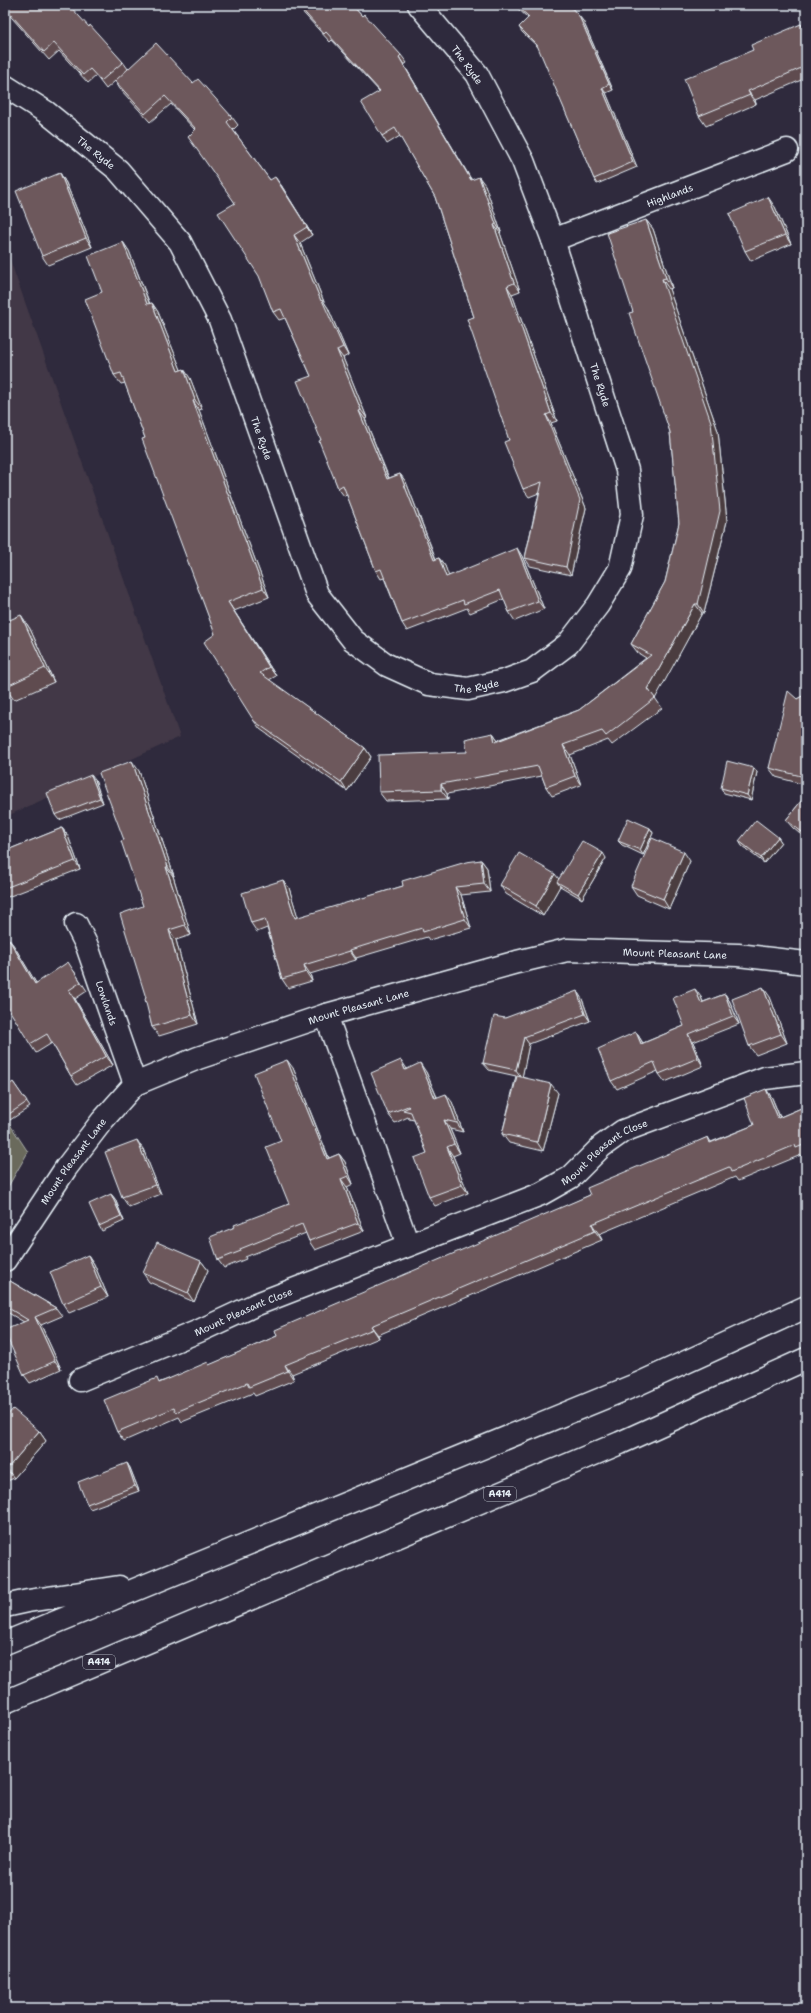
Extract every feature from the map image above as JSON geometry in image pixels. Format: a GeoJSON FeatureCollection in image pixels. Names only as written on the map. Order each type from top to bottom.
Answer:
{"type":"FeatureCollection","features":[{"type":"Feature","properties":{"kind":"main road","name":"The Ryde"},"geometry":{"type":"LineString","coordinates":[[5,86],[46,112],[118,170],[180,242],[220,320],[317,594],[354,640],[387,665],[429,684],[468,689],[504,681],[532,671],[568,644],[598,606],[620,568],[632,515],[627,470],[553,240],[523,161],[477,74],[419,5]]}},
{"type":"Feature","properties":{"kind":"main road","name":"Highlands"},"geometry":{"type":"LineString","coordinates":[[553,240],[788,150]]}},
{"type":"Feature","properties":{"kind":"main road","name":"Lowlands"},"geometry":{"type":"LineString","coordinates":[[76,924],[87,946],[135,1084]]}},
{"type":"Feature","properties":{"kind":"main road","name":"Mount Pleasant Lane"},"geometry":{"type":"LineString","coordinates":[[5,1260],[70,1162],[102,1121],[135,1084],[198,1058],[326,1015],[517,962],[567,950],[738,956],[806,963]]}},
{"type":"Feature","properties":{"kind":"main road"},"geometry":{"type":"LineString","coordinates":[[326,1015],[408,1246]]}},
{"type":"Feature","properties":{"kind":"main road","name":"Mount Pleasant Close"},"geometry":{"type":"LineString","coordinates":[[80,1380],[199,1331],[258,1304],[541,1194],[571,1177],[602,1146],[623,1131],[764,1078],[806,1073]]}},
{"type":"Feature","properties":{"kind":"main road"},"geometry":{"type":"LineString","coordinates":[[5,1643],[638,1384],[806,1307]]}},
{"type":"Feature","properties":{"kind":"main road","name":"A414"},"geometry":{"type":"LineString","coordinates":[[5,1702],[620,1443],[806,1359]]}},
{"type":"Feature","properties":{"kind":"main road"},"geometry":{"type":"LineString","coordinates":[[5,1606],[28,1601],[152,1582]]}},
{"type":"Feature","properties":{"kind":"shaded area"},"geometry":{"type":"Polygon","coordinates":[[[5,246],[180,737],[5,817],[5,246]]]}},
{"type":"Feature","properties":{"kind":"green space"},"geometry":{"type":"Polygon","coordinates":[[[5,1117],[28,1152],[5,1192],[5,1117]]]}},
{"type":"Feature","properties":{"kind":"building"},"geometry":{"type":"Polygon","coordinates":[[[5,5],[69,5],[89,27],[90,25],[123,62],[101,81],[90,69],[83,75],[54,43],[44,52],[5,8],[5,5]]]}},
{"type":"Feature","properties":{"kind":"building"},"geometry":{"type":"Polygon","coordinates":[[[298,5],[352,5],[362,16],[364,14],[401,55],[399,57],[471,180],[479,177],[496,224],[494,225],[514,283],[507,286],[551,413],[546,415],[580,500],[566,567],[525,558],[542,482],[523,489],[504,442],[509,440],[467,319],[474,317],[435,197],[395,128],[382,136],[361,102],[380,91],[326,32],[324,34],[298,5]]]}},
{"type":"Feature","properties":{"kind":"building"},"geometry":{"type":"Polygon","coordinates":[[[516,5],[569,5],[579,16],[609,84],[602,88],[633,162],[594,179],[537,45],[519,27],[529,17],[516,5]]]}},
{"type":"Feature","properties":{"kind":"building"},"geometry":{"type":"Polygon","coordinates":[[[801,24],[806,35],[806,66],[748,91],[750,95],[699,116],[684,79],[753,50],[751,45],[801,24]]]}},
{"type":"Feature","properties":{"kind":"building"},"geometry":{"type":"Polygon","coordinates":[[[156,43],[193,83],[198,79],[232,117],[227,122],[270,180],[275,177],[307,227],[294,235],[321,301],[322,300],[343,347],[337,350],[361,410],[359,411],[387,479],[400,474],[434,560],[439,558],[446,577],[517,548],[538,601],[509,612],[500,590],[464,604],[463,600],[402,623],[381,569],[376,571],[343,485],[338,488],[319,441],[321,440],[297,381],[311,376],[281,309],[273,312],[259,276],[218,213],[235,203],[188,137],[196,129],[165,96],[145,114],[115,81],[156,43]]]}},
{"type":"Feature","properties":{"kind":"building"},"geometry":{"type":"Polygon","coordinates":[[[60,173],[86,238],[42,256],[16,191],[60,173]]]}},
{"type":"Feature","properties":{"kind":"building"},"geometry":{"type":"Polygon","coordinates":[[[768,197],[785,235],[745,251],[729,214],[768,197]]]}},
{"type":"Feature","properties":{"kind":"building"},"geometry":{"type":"Polygon","coordinates":[[[806,213],[806,230],[800,215],[806,213]]]}},
{"type":"Feature","properties":{"kind":"building"},"geometry":{"type":"Polygon","coordinates":[[[646,220],[666,278],[662,279],[711,422],[720,511],[698,604],[695,604],[648,689],[655,698],[606,736],[602,731],[563,745],[575,776],[546,787],[538,766],[441,784],[441,790],[379,792],[378,755],[467,752],[465,739],[493,733],[495,742],[579,710],[651,655],[631,644],[665,582],[679,523],[670,432],[629,313],[633,312],[607,233],[646,220]]]}},
{"type":"Feature","properties":{"kind":"building"},"geometry":{"type":"Polygon","coordinates":[[[123,242],[147,304],[152,303],[178,371],[184,369],[195,400],[193,401],[263,588],[228,602],[269,667],[260,673],[365,748],[341,782],[254,721],[204,642],[215,634],[142,439],[145,438],[121,373],[114,375],[85,299],[102,292],[88,256],[123,242]]]}},
{"type":"Feature","properties":{"kind":"building"},"geometry":{"type":"Polygon","coordinates":[[[21,615],[45,668],[5,687],[5,622],[21,615]]]}},
{"type":"Feature","properties":{"kind":"building"},"geometry":{"type":"Polygon","coordinates":[[[788,691],[797,699],[806,694],[805,777],[769,768],[788,691]]]}},
{"type":"Feature","properties":{"kind":"building"},"geometry":{"type":"Polygon","coordinates":[[[132,761],[168,867],[166,867],[185,925],[169,930],[192,1015],[152,1027],[146,998],[120,914],[143,906],[121,841],[124,840],[99,773],[132,761]]]}},
{"type":"Feature","properties":{"kind":"building"},"geometry":{"type":"Polygon","coordinates":[[[727,761],[754,768],[747,795],[721,788],[727,761]]]}},
{"type":"Feature","properties":{"kind":"building"},"geometry":{"type":"Polygon","coordinates":[[[91,775],[100,798],[55,815],[47,793],[91,775]]]}},
{"type":"Feature","properties":{"kind":"building"},"geometry":{"type":"Polygon","coordinates":[[[806,795],[806,835],[786,820],[806,795]]]}},
{"type":"Feature","properties":{"kind":"building"},"geometry":{"type":"Polygon","coordinates":[[[628,818],[650,828],[640,850],[618,841],[628,818]]]}},
{"type":"Feature","properties":{"kind":"building"},"geometry":{"type":"Polygon","coordinates":[[[756,820],[778,837],[761,858],[739,841],[756,820]]]}},
{"type":"Feature","properties":{"kind":"building"},"geometry":{"type":"Polygon","coordinates":[[[62,828],[75,861],[5,888],[5,851],[62,828]]]}},
{"type":"Feature","properties":{"kind":"building"},"geometry":{"type":"Polygon","coordinates":[[[652,838],[684,852],[663,899],[631,886],[652,838]]]}},
{"type":"Feature","properties":{"kind":"building"},"geometry":{"type":"Polygon","coordinates":[[[582,841],[603,853],[578,894],[557,882],[582,841]]]}},
{"type":"Feature","properties":{"kind":"building"},"geometry":{"type":"Polygon","coordinates":[[[519,853],[555,874],[536,906],[500,885],[519,853]]]}},
{"type":"Feature","properties":{"kind":"building"},"geometry":{"type":"Polygon","coordinates":[[[481,860],[484,884],[455,887],[465,919],[423,932],[422,928],[304,965],[306,972],[282,979],[265,919],[251,923],[242,893],[283,880],[295,918],[403,886],[402,881],[466,862],[481,860]]]}},
{"type":"Feature","properties":{"kind":"building"},"geometry":{"type":"Polygon","coordinates":[[[8,938],[35,984],[68,962],[81,982],[69,990],[106,1056],[71,1076],[47,1034],[30,1044],[5,1003],[5,939],[8,938]]]}},
{"type":"Feature","properties":{"kind":"building"},"geometry":{"type":"Polygon","coordinates":[[[763,987],[781,1034],[749,1046],[732,999],[763,987]]]}},
{"type":"Feature","properties":{"kind":"building"},"geometry":{"type":"Polygon","coordinates":[[[695,989],[701,1003],[725,994],[733,1016],[688,1034],[698,1058],[659,1074],[654,1062],[611,1081],[598,1049],[636,1032],[641,1044],[684,1026],[673,998],[695,989]]]}},
{"type":"Feature","properties":{"kind":"building"},"geometry":{"type":"Polygon","coordinates":[[[577,991],[585,1014],[524,1037],[516,1070],[483,1063],[494,1016],[505,1018],[577,991]]]}},
{"type":"Feature","properties":{"kind":"building"},"geometry":{"type":"Polygon","coordinates":[[[287,1060],[327,1159],[339,1154],[348,1176],[341,1179],[358,1223],[309,1241],[302,1224],[240,1249],[241,1251],[218,1260],[210,1237],[235,1227],[234,1225],[289,1204],[266,1147],[281,1141],[254,1073],[287,1060]]]}},
{"type":"Feature","properties":{"kind":"building"},"geometry":{"type":"Polygon","coordinates":[[[401,1060],[405,1070],[420,1063],[435,1098],[446,1094],[457,1123],[444,1120],[454,1144],[447,1147],[462,1185],[429,1197],[414,1158],[427,1153],[411,1112],[403,1110],[409,1107],[408,1106],[388,1114],[371,1073],[401,1060]]]}},
{"type":"Feature","properties":{"kind":"building"},"geometry":{"type":"Polygon","coordinates":[[[517,1076],[551,1084],[537,1142],[502,1134],[517,1076]]]}},
{"type":"Feature","properties":{"kind":"building"},"geometry":{"type":"Polygon","coordinates":[[[13,1082],[27,1102],[6,1116],[5,1088],[13,1082]]]}},
{"type":"Feature","properties":{"kind":"building"},"geometry":{"type":"Polygon","coordinates":[[[766,1089],[778,1118],[806,1106],[806,1144],[796,1148],[795,1145],[731,1172],[729,1167],[592,1224],[595,1231],[371,1326],[373,1329],[285,1365],[288,1371],[249,1387],[247,1383],[176,1412],[174,1408],[117,1432],[104,1400],[157,1378],[159,1383],[208,1362],[209,1365],[277,1336],[275,1330],[590,1195],[587,1188],[708,1137],[710,1143],[754,1125],[744,1098],[766,1089]]]}},
{"type":"Feature","properties":{"kind":"building"},"geometry":{"type":"Polygon","coordinates":[[[137,1140],[155,1185],[122,1197],[105,1152],[137,1140]]]}},
{"type":"Feature","properties":{"kind":"building"},"geometry":{"type":"Polygon","coordinates":[[[111,1194],[121,1216],[99,1226],[89,1204],[111,1194]]]}},
{"type":"Feature","properties":{"kind":"building"},"geometry":{"type":"Polygon","coordinates":[[[157,1242],[201,1261],[188,1293],[143,1273],[157,1242]]]}},
{"type":"Feature","properties":{"kind":"building"},"geometry":{"type":"Polygon","coordinates":[[[88,1255],[101,1287],[63,1304],[50,1272],[88,1255]]]}},
{"type":"Feature","properties":{"kind":"building"},"geometry":{"type":"Polygon","coordinates":[[[5,1278],[56,1308],[35,1317],[55,1361],[24,1375],[5,1330],[28,1320],[5,1306],[5,1278]]]}},
{"type":"Feature","properties":{"kind":"building"},"geometry":{"type":"Polygon","coordinates":[[[13,1409],[39,1431],[5,1470],[5,1418],[13,1409]]]}},
{"type":"Feature","properties":{"kind":"building"},"geometry":{"type":"Polygon","coordinates":[[[127,1463],[135,1486],[87,1504],[78,1482],[127,1463]]]}}]}
